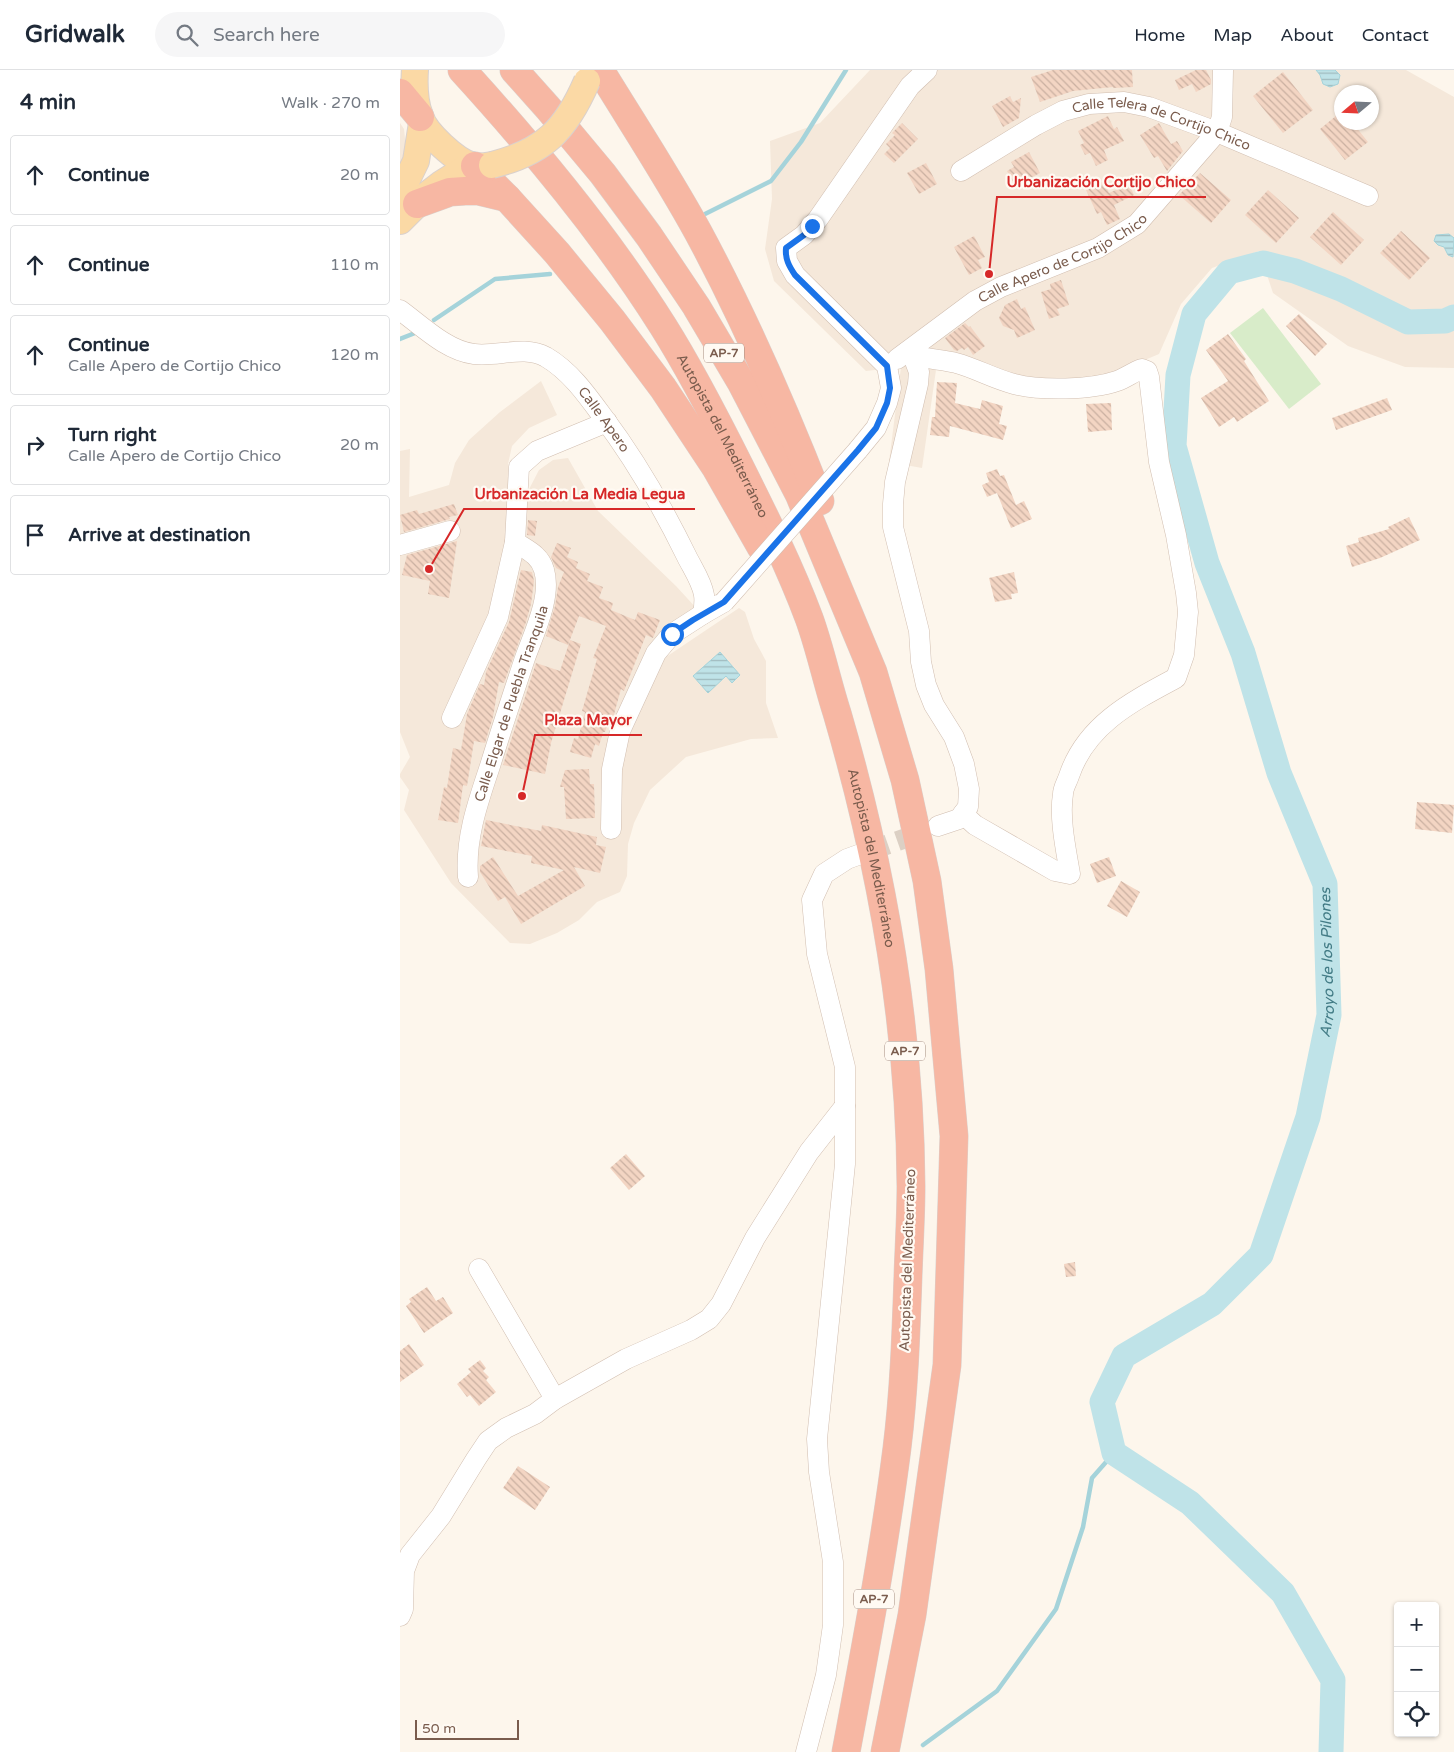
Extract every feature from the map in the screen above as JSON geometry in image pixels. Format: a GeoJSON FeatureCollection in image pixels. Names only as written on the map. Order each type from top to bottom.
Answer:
{"type":"FeatureCollection","features":[{"type":"Feature","properties":{"kind":"highway","name":"Autopista del Mediterráneo"},"geometry":{"type":"LineString","coordinates":[[462,70],[562,184],[664,327],[709,405],[767,521],[809,619],[855,774],[879,878],[897,981],[908,1083],[911,1188],[907,1328],[897,1445],[872,1615],[846,1752]]}},
{"type":"Feature","properties":{"kind":"highway","name":"AP-7"},"geometry":{"type":"LineString","coordinates":[[514,70],[603,174],[649,236],[696,306],[741,382],[799,494],[873,672],[905,780],[927,881],[939,969],[954,1136],[947,1365],[912,1615],[885,1752]]}},
{"type":"Feature","properties":{"kind":"highway"},"geometry":{"type":"LineString","coordinates":[[592,74],[693,223],[740,312],[790,424],[835,540],[865,626],[873,672]]}},
{"type":"Feature","properties":{"kind":"highway"},"geometry":{"type":"LineString","coordinates":[[409,82],[421,120]]}},
{"type":"Feature","properties":{"kind":"highway"},"geometry":{"type":"LineString","coordinates":[[480,166],[482,175],[507,198],[557,253],[600,305],[663,388],[716,468],[761,547],[798,624],[823,666]]}},
{"type":"Feature","properties":{"kind":"highway"},"geometry":{"type":"LineString","coordinates":[[406,206],[450,192],[478,191],[507,198]]}},
{"type":"Feature","properties":{"kind":"main road"},"geometry":{"type":"LineString","coordinates":[[406,206],[441,184],[480,166],[525,155],[539,147],[565,122],[592,74]]}},
{"type":"Feature","properties":{"kind":"main road"},"geometry":{"type":"LineString","coordinates":[[421,120],[439,143],[454,155],[480,166]]}},
{"type":"Feature","properties":{"kind":"main road"},"geometry":{"type":"LineString","coordinates":[[406,206],[416,161],[421,120]]}},
{"type":"Feature","properties":{"kind":"street"},"geometry":{"type":"LineString","coordinates":[[611,829],[612,769],[620,731],[656,653],[672,634],[724,602],[858,450],[876,428],[887,403],[890,388],[887,366],[795,275],[787,261],[786,248],[804,235],[812,226],[910,86],[927,70]]}},
{"type":"Feature","properties":{"kind":"street","name":"Calle Apero de Cortijo Chico"},"geometry":{"type":"LineString","coordinates":[[887,366],[910,354],[975,301],[1001,286],[1098,248],[1136,224],[1217,132],[1222,117],[1223,70]]}},
{"type":"Feature","properties":{"kind":"street","name":"Calle Telera de Cortijo Chico"},"geometry":{"type":"LineString","coordinates":[[961,171],[1036,125],[1063,112],[1089,104],[1124,102],[1149,107],[1217,132],[1368,196]]}},
{"type":"Feature","properties":{"kind":"street","name":"Calle Apero"},"geometry":{"type":"LineString","coordinates":[[400,310],[444,342],[472,354],[531,352],[544,356],[561,368],[584,391],[647,482],[671,524],[704,595],[703,614]]}},
{"type":"Feature","properties":{"kind":"street"},"geometry":{"type":"LineString","coordinates":[[910,354],[959,364],[1014,384],[1046,388],[1080,388],[1116,381],[1142,369],[1147,371],[1159,462],[1176,535],[1186,593],[1188,612],[1184,655],[1176,678],[1144,695],[1113,715],[1086,741],[1072,765],[1063,794],[1064,829],[1070,874],[1055,871],[975,825],[963,814]]}},
{"type":"Feature","properties":{"kind":"street"},"geometry":{"type":"LineString","coordinates":[[910,354],[918,372],[918,384],[895,482],[893,527],[919,631],[921,662],[926,685],[934,705],[954,737],[964,764],[969,789],[968,807],[959,819],[938,826]]}},
{"type":"Feature","properties":{"kind":"street"},"geometry":{"type":"LineString","coordinates":[[452,718],[498,617],[515,542],[519,467],[537,451],[607,422]]}},
{"type":"Feature","properties":{"kind":"street"},"geometry":{"type":"LineString","coordinates":[[400,545],[450,531]]}},
{"type":"Feature","properties":{"kind":"street","name":"Calle Elgar de Puebla Tranquila"},"geometry":{"type":"LineString","coordinates":[[468,876],[467,859],[473,820],[508,708],[543,607],[545,571],[539,557],[515,542]]}},
{"type":"Feature","properties":{"kind":"street"},"geometry":{"type":"LineString","coordinates":[[806,1752],[826,1675],[833,1625],[833,1562],[819,1472],[817,1438],[845,1164],[845,1067],[817,954],[812,900],[824,874],[847,858],[869,851]]}},
{"type":"Feature","properties":{"kind":"street"},"geometry":{"type":"LineString","coordinates":[[400,1616],[403,1609],[404,1571],[410,1555],[441,1516],[488,1441],[506,1428],[535,1414],[556,1399],[626,1359],[691,1330],[708,1319],[721,1304],[755,1238],[809,1152],[845,1106]]}},
{"type":"Feature","properties":{"kind":"street"},"geometry":{"type":"LineString","coordinates":[[479,1269],[556,1399]]}},
{"type":"Feature","properties":{"kind":"shaded area"},"geometry":{"type":"Polygon","coordinates":[[[870,70],[1406,70],[1454,97],[1454,368],[1405,367],[1348,346],[1273,293],[1259,251],[1212,268],[1181,304],[1159,354],[1107,376],[1063,380],[1022,378],[991,370],[939,349],[922,468],[889,462],[901,367],[866,371],[774,281],[765,249],[772,199],[770,141],[820,123],[870,70]]]}},
{"type":"Feature","properties":{"kind":"shaded area"},"geometry":{"type":"Polygon","coordinates":[[[400,123],[404,129],[407,157],[400,168],[400,123]]]}},
{"type":"Feature","properties":{"kind":"shaded area"},"geometry":{"type":"Polygon","coordinates":[[[541,381],[557,415],[529,428],[512,446],[508,464],[509,499],[526,495],[539,470],[553,460],[568,458],[598,511],[676,586],[698,610],[666,657],[739,608],[745,612],[754,639],[766,661],[766,703],[778,738],[751,739],[686,757],[650,790],[634,823],[628,844],[627,876],[620,892],[597,902],[579,920],[557,933],[530,944],[510,943],[451,883],[404,810],[409,790],[400,774],[410,757],[400,732],[400,451],[410,449],[409,497],[449,485],[455,463],[469,440],[500,412],[541,381]]]}},
{"type":"Feature","properties":{"kind":"green space"},"geometry":{"type":"Polygon","coordinates":[[[1263,308],[1321,384],[1289,409],[1230,333],[1263,308]]]}},
{"type":"Feature","properties":{"kind":"water"},"geometry":{"type":"Polygon","coordinates":[[[1316,70],[1335,70],[1340,75],[1338,84],[1330,87],[1323,84],[1316,70]]]}},
{"type":"Feature","properties":{"kind":"water"},"geometry":{"type":"Polygon","coordinates":[[[1449,234],[1454,238],[1453,257],[1448,255],[1444,247],[1434,241],[1436,235],[1449,234]]]}},
{"type":"Feature","properties":{"kind":"water"},"geometry":{"type":"Polygon","coordinates":[[[720,652],[740,675],[732,683],[726,676],[708,693],[693,676],[720,652]]]}},
{"type":"Feature","properties":{"kind":"building"},"geometry":{"type":"Polygon","coordinates":[[[1053,70],[1132,70],[1133,87],[1073,91],[1040,102],[1031,77],[1053,70]]]}},
{"type":"Feature","properties":{"kind":"building"},"geometry":{"type":"Polygon","coordinates":[[[1196,70],[1206,70],[1211,84],[1196,92],[1192,84],[1179,90],[1175,80],[1196,70]]]}},
{"type":"Feature","properties":{"kind":"building"},"geometry":{"type":"Polygon","coordinates":[[[1283,72],[1313,110],[1283,133],[1253,96],[1283,72]]]}},
{"type":"Feature","properties":{"kind":"building"},"geometry":{"type":"Polygon","coordinates":[[[1010,96],[1013,102],[1021,98],[1019,118],[1003,127],[992,106],[1010,96]]]}},
{"type":"Feature","properties":{"kind":"building"},"geometry":{"type":"Polygon","coordinates":[[[1108,116],[1114,129],[1117,127],[1124,141],[1104,150],[1108,160],[1096,166],[1090,153],[1085,155],[1080,145],[1084,143],[1078,131],[1108,116]]]}},
{"type":"Feature","properties":{"kind":"building"},"geometry":{"type":"Polygon","coordinates":[[[1334,118],[1334,130],[1358,130],[1368,142],[1345,160],[1320,129],[1334,118]]]}},
{"type":"Feature","properties":{"kind":"building"},"geometry":{"type":"Polygon","coordinates":[[[902,123],[918,139],[894,163],[884,154],[890,148],[886,144],[895,135],[892,133],[902,123]]]}},
{"type":"Feature","properties":{"kind":"building"},"geometry":{"type":"Polygon","coordinates":[[[1159,123],[1171,144],[1177,141],[1183,151],[1167,171],[1158,156],[1154,158],[1140,135],[1159,123]]]}},
{"type":"Feature","properties":{"kind":"building"},"geometry":{"type":"Polygon","coordinates":[[[1029,152],[1040,173],[1015,186],[1007,171],[1014,167],[1011,162],[1029,152]]]}},
{"type":"Feature","properties":{"kind":"building"},"geometry":{"type":"Polygon","coordinates":[[[926,163],[937,184],[919,194],[907,173],[926,163]]]}},
{"type":"Feature","properties":{"kind":"building"},"geometry":{"type":"Polygon","coordinates":[[[1200,173],[1231,200],[1211,223],[1179,195],[1200,173]]]}},
{"type":"Feature","properties":{"kind":"building"},"geometry":{"type":"Polygon","coordinates":[[[1104,181],[1109,193],[1129,184],[1134,195],[1114,205],[1120,219],[1107,225],[1101,212],[1097,214],[1086,190],[1104,181]]]}},
{"type":"Feature","properties":{"kind":"building"},"geometry":{"type":"Polygon","coordinates":[[[1268,190],[1299,218],[1276,243],[1245,215],[1268,190]]]}},
{"type":"Feature","properties":{"kind":"building"},"geometry":{"type":"Polygon","coordinates":[[[1333,212],[1364,240],[1341,265],[1310,237],[1333,212]]]}},
{"type":"Feature","properties":{"kind":"building"},"geometry":{"type":"Polygon","coordinates":[[[1401,231],[1430,258],[1409,280],[1380,253],[1401,231]]]}},
{"type":"Feature","properties":{"kind":"building"},"geometry":{"type":"Polygon","coordinates":[[[974,236],[985,257],[978,260],[982,268],[969,275],[954,247],[974,236]]]}},
{"type":"Feature","properties":{"kind":"building"},"geometry":{"type":"Polygon","coordinates":[[[1061,280],[1069,305],[1057,309],[1060,315],[1049,319],[1041,292],[1051,289],[1050,284],[1061,280]]]}},
{"type":"Feature","properties":{"kind":"building"},"geometry":{"type":"Polygon","coordinates":[[[1017,299],[1021,309],[1025,307],[1035,330],[1017,338],[1014,330],[1003,326],[999,318],[1005,305],[1017,299]]]}},
{"type":"Feature","properties":{"kind":"building"},"geometry":{"type":"Polygon","coordinates":[[[1299,314],[1327,344],[1315,356],[1286,326],[1299,314]]]}},
{"type":"Feature","properties":{"kind":"building"},"geometry":{"type":"Polygon","coordinates":[[[965,323],[970,326],[985,346],[973,355],[968,347],[964,350],[962,348],[957,351],[954,350],[945,338],[965,323]]]}},
{"type":"Feature","properties":{"kind":"building"},"geometry":{"type":"Polygon","coordinates":[[[1228,334],[1246,359],[1244,361],[1269,401],[1237,422],[1234,417],[1219,427],[1201,398],[1228,381],[1206,350],[1228,334]]]}},
{"type":"Feature","properties":{"kind":"building"},"geometry":{"type":"Polygon","coordinates":[[[937,382],[957,383],[955,403],[980,409],[982,400],[1003,406],[999,424],[1007,426],[1003,440],[950,426],[949,437],[930,435],[932,417],[935,417],[937,382]]]}},
{"type":"Feature","properties":{"kind":"building"},"geometry":{"type":"Polygon","coordinates":[[[1387,398],[1392,410],[1336,430],[1332,418],[1387,398]]]}},
{"type":"Feature","properties":{"kind":"building"},"geometry":{"type":"Polygon","coordinates":[[[1111,403],[1112,430],[1088,432],[1086,404],[1111,403]]]}},
{"type":"Feature","properties":{"kind":"building"},"geometry":{"type":"Polygon","coordinates":[[[997,469],[1000,476],[1004,475],[1016,505],[1024,501],[1032,519],[1011,528],[997,493],[987,497],[982,485],[989,482],[986,473],[997,469]]]}},
{"type":"Feature","properties":{"kind":"building"},"geometry":{"type":"Polygon","coordinates":[[[454,504],[458,515],[404,532],[400,515],[417,510],[419,514],[454,504]]]}},
{"type":"Feature","properties":{"kind":"building"},"geometry":{"type":"Polygon","coordinates":[[[1409,517],[1420,540],[1380,558],[1352,567],[1346,546],[1359,542],[1358,538],[1389,529],[1388,527],[1409,517]]]}},
{"type":"Feature","properties":{"kind":"building"},"geometry":{"type":"Polygon","coordinates":[[[528,520],[537,521],[535,536],[527,535],[528,520]]]}},
{"type":"Feature","properties":{"kind":"building"},"geometry":{"type":"Polygon","coordinates":[[[457,541],[449,598],[428,594],[430,581],[402,575],[407,555],[457,541]]]}},
{"type":"Feature","properties":{"kind":"building"},"geometry":{"type":"Polygon","coordinates":[[[557,543],[571,548],[567,557],[578,562],[576,568],[590,574],[587,581],[603,587],[599,598],[613,603],[611,610],[635,620],[638,612],[660,620],[653,638],[646,635],[624,691],[621,689],[613,718],[610,717],[599,746],[595,744],[591,758],[570,752],[574,738],[578,739],[585,712],[582,711],[597,659],[593,658],[606,626],[579,616],[568,645],[546,636],[555,606],[558,587],[564,572],[556,568],[551,557],[557,543]]]}},
{"type":"Feature","properties":{"kind":"building"},"geometry":{"type":"Polygon","coordinates":[[[521,570],[532,572],[534,581],[526,622],[504,683],[499,682],[493,717],[485,743],[474,741],[467,786],[463,785],[458,823],[438,820],[444,787],[447,788],[453,748],[461,750],[467,714],[480,684],[484,685],[486,672],[509,622],[521,570]]]}},
{"type":"Feature","properties":{"kind":"building"},"geometry":{"type":"Polygon","coordinates":[[[1014,572],[1018,593],[1011,594],[1012,599],[995,602],[989,578],[1014,572]]]}},
{"type":"Feature","properties":{"kind":"building"},"geometry":{"type":"Polygon","coordinates":[[[570,640],[581,644],[551,743],[545,774],[503,765],[536,663],[560,671],[570,640]]]}},
{"type":"Feature","properties":{"kind":"building"},"geometry":{"type":"Polygon","coordinates":[[[589,769],[590,784],[594,784],[595,818],[566,819],[564,787],[560,787],[565,770],[589,769]]]}},
{"type":"Feature","properties":{"kind":"building"},"geometry":{"type":"Polygon","coordinates":[[[1417,802],[1454,805],[1452,833],[1415,829],[1417,802]]]}},
{"type":"Feature","properties":{"kind":"building"},"geometry":{"type":"Polygon","coordinates":[[[486,820],[541,831],[542,825],[597,837],[596,845],[606,847],[600,873],[574,867],[585,886],[521,924],[505,897],[498,901],[480,872],[480,866],[493,857],[518,896],[564,870],[531,863],[532,856],[481,846],[486,820]]]}},
{"type":"Feature","properties":{"kind":"building"},"geometry":{"type":"Polygon","coordinates":[[[1109,857],[1116,876],[1097,883],[1090,864],[1109,857]]]}},
{"type":"Feature","properties":{"kind":"building"},"geometry":{"type":"Polygon","coordinates":[[[1121,881],[1140,892],[1127,917],[1107,906],[1121,881]]]}},
{"type":"Feature","properties":{"kind":"building"},"geometry":{"type":"Polygon","coordinates":[[[626,1154],[645,1176],[629,1190],[610,1168],[626,1154]]]}},
{"type":"Feature","properties":{"kind":"building"},"geometry":{"type":"Polygon","coordinates":[[[1075,1262],[1076,1276],[1066,1277],[1064,1264],[1075,1262]]]}},
{"type":"Feature","properties":{"kind":"building"},"geometry":{"type":"Polygon","coordinates":[[[427,1287],[436,1301],[443,1297],[453,1313],[424,1333],[406,1306],[411,1302],[409,1299],[427,1287]]]}},
{"type":"Feature","properties":{"kind":"building"},"geometry":{"type":"Polygon","coordinates":[[[409,1344],[424,1365],[400,1382],[400,1351],[409,1344]]]}},
{"type":"Feature","properties":{"kind":"building"},"geometry":{"type":"Polygon","coordinates":[[[480,1360],[486,1368],[483,1371],[489,1377],[486,1380],[496,1392],[479,1406],[470,1395],[467,1397],[457,1384],[471,1372],[468,1369],[480,1360]]]}},
{"type":"Feature","properties":{"kind":"building"},"geometry":{"type":"Polygon","coordinates":[[[518,1466],[550,1487],[535,1510],[503,1488],[518,1466]]]}},
{"type":"Feature","properties":{"kind":"waterway"},"geometry":{"type":"LineString","coordinates":[[705,214],[771,181],[801,142],[846,70]]}},
{"type":"Feature","properties":{"kind":"waterway","name":"Arroyo de los Pilones"},"geometry":{"type":"LineString","coordinates":[[1331,1752],[1333,1680],[1283,1593],[1190,1503],[1114,1453],[1102,1402],[1124,1356],[1212,1304],[1261,1255],[1308,1117],[1329,1015],[1325,884],[1279,773],[1243,653],[1207,563],[1174,446],[1178,375],[1194,314],[1229,272],[1263,263],[1295,271],[1341,289],[1408,322],[1445,321],[1454,317]]}},
{"type":"Feature","properties":{"kind":"waterway"},"geometry":{"type":"LineString","coordinates":[[434,320],[495,279],[550,274]]}},
{"type":"Feature","properties":{"kind":"waterway"},"geometry":{"type":"LineString","coordinates":[[400,339],[415,333]]}},
{"type":"Feature","properties":{"kind":"waterway"},"geometry":{"type":"LineString","coordinates":[[923,1745],[997,1691],[1056,1609],[1083,1527],[1092,1478],[1114,1453]]}},
{"type":"Feature","properties":{"kind":"tunnel"},"geometry":{"type":"LineString","coordinates":[[869,851],[929,830]]}},
{"type":"Feature","properties":{"kind":"place","name":"Urbanización Cortijo Chico"},"geometry":{"type":"Point","coordinates":[989,274]}},
{"type":"Feature","properties":{"kind":"place","name":"Urbanización La Media Legua"},"geometry":{"type":"Point","coordinates":[429,569]}},
{"type":"Feature","properties":{"kind":"place","name":"Plaza Mayor"},"geometry":{"type":"Point","coordinates":[522,796]}},
{"type":"Feature","properties":{"kind":"route"},"geometry":{"type":"LineString","coordinates":[[672,634],[724,602],[858,450],[876,428],[884,412],[890,388],[887,366],[795,275],[789,266],[786,248],[797,241],[812,226]]}}]}
